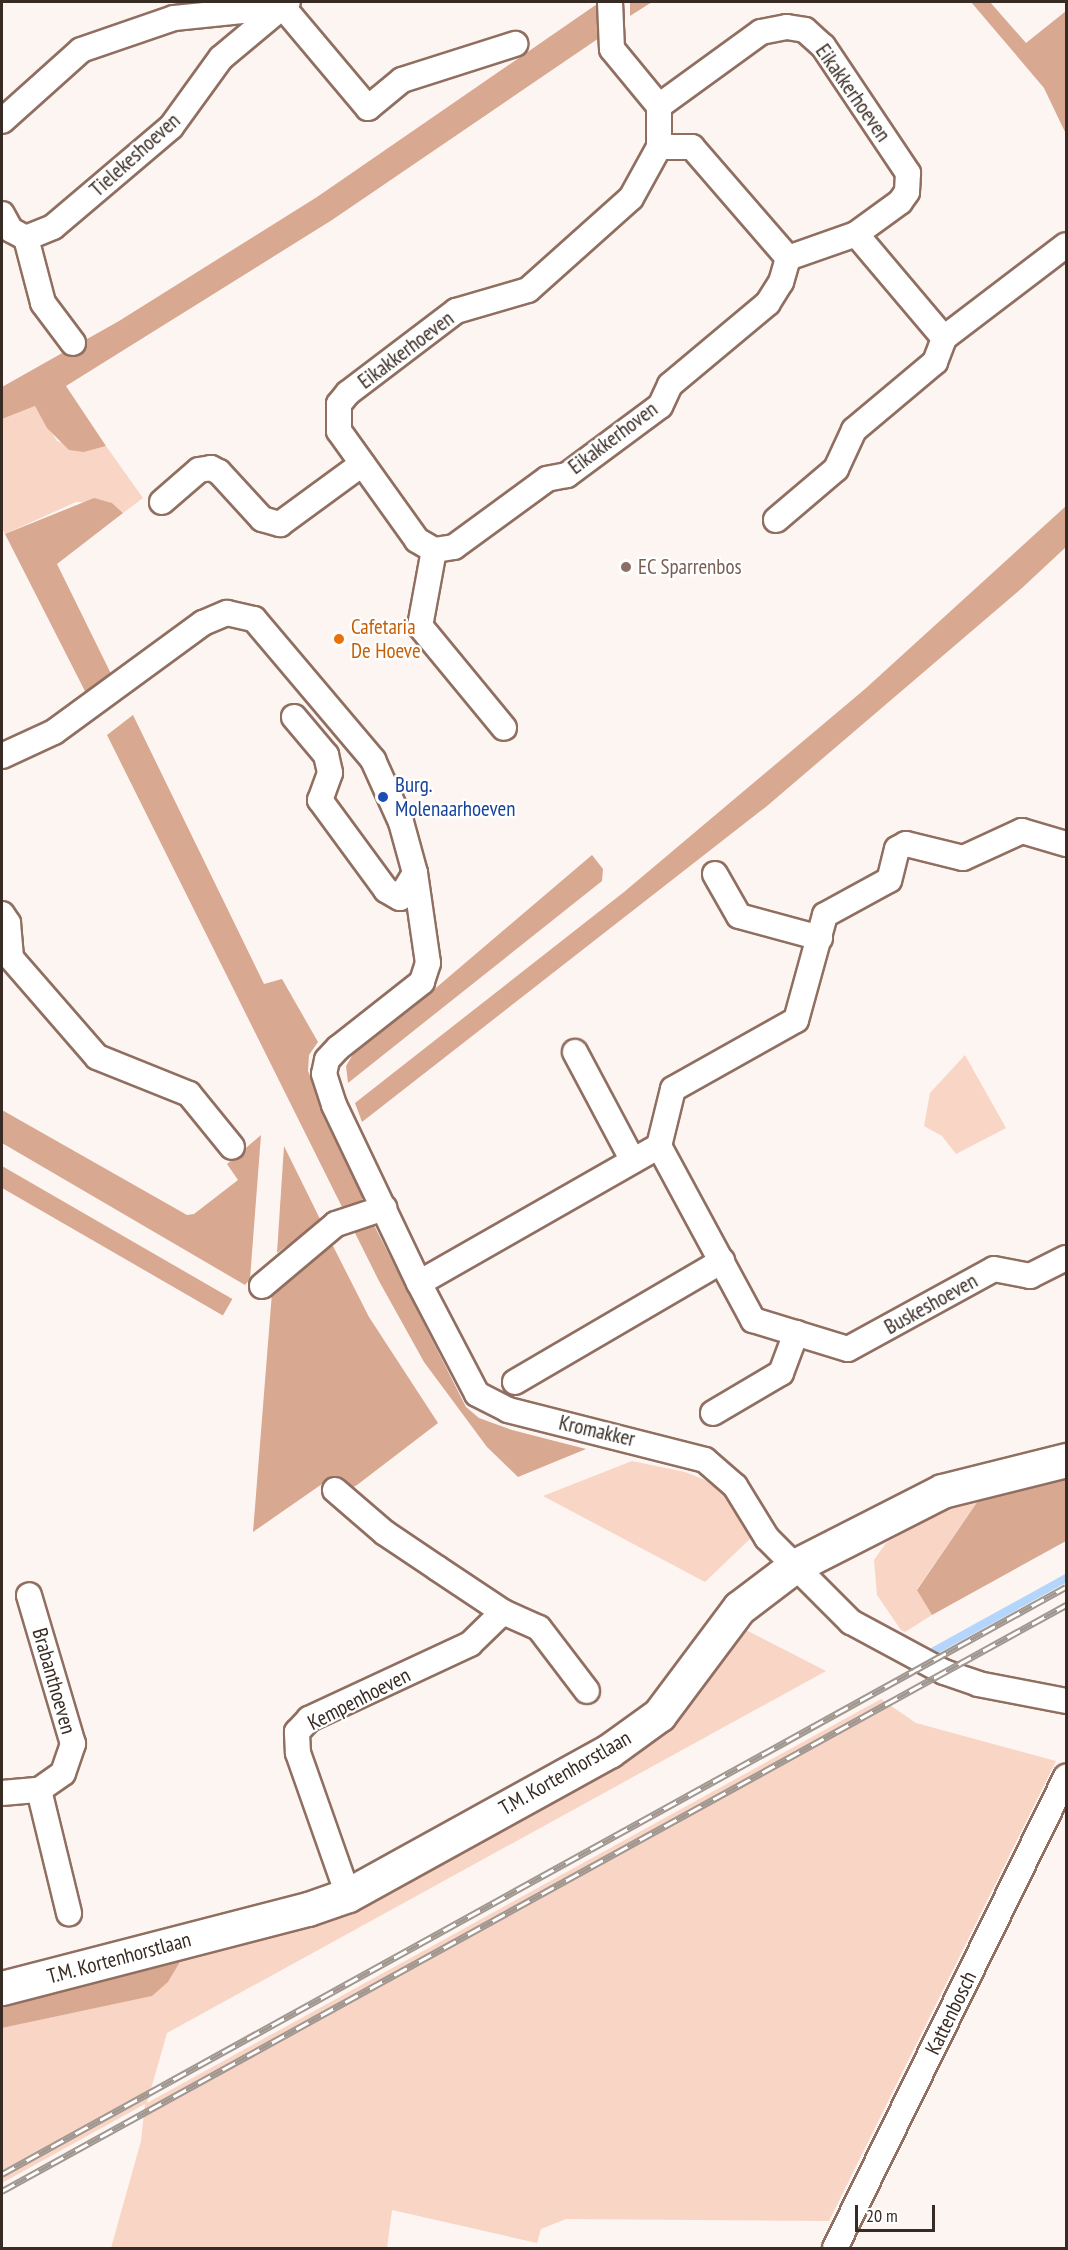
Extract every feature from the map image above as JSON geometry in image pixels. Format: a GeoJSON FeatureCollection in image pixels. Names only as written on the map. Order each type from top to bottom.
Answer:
{"type":"FeatureCollection","features":[{"type":"Feature","properties":{"kind":"street"},"geometry":{"type":"LineString","coordinates":[[610,2],[612,50],[659,106]]}},
{"type":"Feature","properties":{"kind":"street"},"geometry":{"type":"LineString","coordinates":[[2,121],[81,50],[174,18],[285,4],[368,108],[402,81],[515,44]]}},
{"type":"Feature","properties":{"kind":"street","name":"Tielekeshoeven"},"geometry":{"type":"LineString","coordinates":[[26,238],[53,227],[171,127],[221,58],[285,4]]}},
{"type":"Feature","properties":{"kind":"street","name":"Eikakkerhoeven"},"geometry":{"type":"LineString","coordinates":[[434,550],[417,540],[339,431],[339,404],[348,393],[456,311],[528,290],[631,198],[659,147],[659,106],[761,32],[787,27],[806,30],[823,46],[908,173],[907,192],[900,202],[856,234],[788,258]]}},
{"type":"Feature","properties":{"kind":"street"},"geometry":{"type":"LineString","coordinates":[[659,147],[692,147],[788,258]]}},
{"type":"Feature","properties":{"kind":"street"},"geometry":{"type":"LineString","coordinates":[[2,214],[11,230],[26,238],[43,303],[74,343]]}},
{"type":"Feature","properties":{"kind":"street"},"geometry":{"type":"LineString","coordinates":[[856,234],[944,338]]}},
{"type":"Feature","properties":{"kind":"street"},"geometry":{"type":"LineString","coordinates":[[776,520],[837,469],[854,430],[935,362],[944,338],[1066,245]]}},
{"type":"Feature","properties":{"kind":"street","name":"Eikakkerhoven"},"geometry":{"type":"LineString","coordinates":[[434,550],[454,547],[547,479],[567,475],[660,406],[670,385],[768,303],[782,282],[788,258]]}},
{"type":"Feature","properties":{"kind":"street"},"geometry":{"type":"LineString","coordinates":[[162,502],[199,470],[211,468],[219,472],[262,519],[280,524],[362,464]]}},
{"type":"Feature","properties":{"kind":"street"},"geometry":{"type":"LineString","coordinates":[[434,550],[420,626],[504,728]]}},
{"type":"Feature","properties":{"kind":"street"},"geometry":{"type":"LineString","coordinates":[[2,756],[54,732],[203,623],[227,613],[254,620],[373,760],[401,822],[415,873],[400,898],[386,890],[320,800],[330,773],[326,755],[294,717]]}},
{"type":"Feature","properties":{"kind":"street"},"geometry":{"type":"LineString","coordinates":[[419,1283],[659,1146],[673,1089],[796,1020],[825,915],[889,880],[897,849],[906,844],[963,858],[1022,831],[1066,842]]}},
{"type":"Feature","properties":{"kind":"street","name":"Kromakker"},"geometry":{"type":"LineString","coordinates":[[415,873],[428,943],[428,963],[423,982],[338,1048],[327,1060],[324,1074],[419,1283],[477,1394],[508,1410],[705,1461],[735,1486],[767,1538],[793,1568],[851,1622],[944,1672],[978,1684],[1066,1701]]}},
{"type":"Feature","properties":{"kind":"street"},"geometry":{"type":"LineString","coordinates":[[716,874],[739,916],[820,938]]}},
{"type":"Feature","properties":{"kind":"street"},"geometry":{"type":"LineString","coordinates":[[2,914],[8,922],[11,958],[97,1057],[189,1094],[232,1147]]}},
{"type":"Feature","properties":{"kind":"street"},"geometry":{"type":"LineString","coordinates":[[575,1052],[633,1161]]}},
{"type":"Feature","properties":{"kind":"street","name":"Buskeshoeven"},"geometry":{"type":"LineString","coordinates":[[659,1146],[753,1320],[849,1349],[994,1269],[1030,1276],[1066,1258]]}},
{"type":"Feature","properties":{"kind":"street"},"geometry":{"type":"LineString","coordinates":[[261,1286],[336,1224],[384,1208]]}},
{"type":"Feature","properties":{"kind":"street"},"geometry":{"type":"LineString","coordinates":[[515,1382],[722,1261]]}},
{"type":"Feature","properties":{"kind":"street"},"geometry":{"type":"LineString","coordinates":[[713,1413],[781,1373],[796,1333]]}},
{"type":"Feature","properties":{"kind":"street","name":"T.M. Kortenhorstlaan"},"geometry":{"type":"LineString","coordinates":[[2,1988],[308,1909],[348,1895],[609,1751],[659,1715],[739,1608],[793,1568],[942,1491],[1066,1460]]}},
{"type":"Feature","properties":{"kind":"street"},"geometry":{"type":"LineString","coordinates":[[335,1490],[385,1533],[503,1612],[539,1628],[587,1691]]}},
{"type":"Feature","properties":{"kind":"street","name":"Brabanthoeven"},"geometry":{"type":"LineString","coordinates":[[29,1595],[73,1744],[63,1773],[39,1790]]}},
{"type":"Feature","properties":{"kind":"street","name":"Kempenhoeven"},"geometry":{"type":"LineString","coordinates":[[348,1895],[298,1753],[297,1732],[309,1719],[470,1644],[503,1612]]}},
{"type":"Feature","properties":{"kind":"street","name":"Kattenbosch"},"geometry":{"type":"LineString","coordinates":[[835,2248],[1066,1777]]}},
{"type":"Feature","properties":{"kind":"street"},"geometry":{"type":"LineString","coordinates":[[2,1793],[39,1790],[69,1913]]}},
{"type":"Feature","properties":{"kind":"shaded area"},"geometry":{"type":"Polygon","coordinates":[[[600,2],[605,34],[332,220],[66,386],[106,446],[84,452],[69,450],[47,428],[35,406],[2,419],[2,387],[119,321],[317,197],[600,2]]]}},
{"type":"Feature","properties":{"kind":"shaded area"},"geometry":{"type":"Polygon","coordinates":[[[630,2],[652,2],[630,16],[630,2]]]}},
{"type":"Feature","properties":{"kind":"shaded area"},"geometry":{"type":"Polygon","coordinates":[[[971,2],[990,2],[1026,43],[1066,11],[1066,134],[1044,88],[971,2]]]}},
{"type":"Feature","properties":{"kind":"shaded area"},"geometry":{"type":"Polygon","coordinates":[[[35,406],[57,441],[84,452],[106,446],[143,498],[123,513],[112,503],[76,502],[5,534],[2,528],[2,419],[35,406]]]}},
{"type":"Feature","properties":{"kind":"shaded area"},"geometry":{"type":"Polygon","coordinates":[[[94,498],[112,503],[123,513],[57,564],[117,686],[91,703],[5,534],[94,498]]]}},
{"type":"Feature","properties":{"kind":"shaded area"},"geometry":{"type":"Polygon","coordinates":[[[1066,506],[1066,547],[1022,588],[767,806],[362,1122],[355,1103],[624,892],[865,689],[1066,506]]]}},
{"type":"Feature","properties":{"kind":"shaded area"},"geometry":{"type":"Polygon","coordinates":[[[133,715],[264,984],[282,979],[318,1042],[309,1055],[308,1071],[363,1193],[361,1207],[343,1209],[107,735],[133,715]]]}},
{"type":"Feature","properties":{"kind":"shaded area"},"geometry":{"type":"Polygon","coordinates":[[[592,855],[603,869],[602,881],[348,1083],[346,1066],[355,1051],[410,1010],[592,855]]]}},
{"type":"Feature","properties":{"kind":"shaded area"},"geometry":{"type":"Polygon","coordinates":[[[965,1055],[1006,1128],[956,1154],[942,1136],[924,1126],[930,1093],[965,1055]]]}},
{"type":"Feature","properties":{"kind":"shaded area"},"geometry":{"type":"Polygon","coordinates":[[[2,1110],[187,1215],[194,1214],[238,1180],[227,1164],[261,1135],[250,1279],[245,1285],[2,1143],[2,1110]]]}},
{"type":"Feature","properties":{"kind":"shaded area"},"geometry":{"type":"Polygon","coordinates":[[[284,1146],[321,1221],[277,1253],[284,1146]]]}},
{"type":"Feature","properties":{"kind":"shaded area"},"geometry":{"type":"Polygon","coordinates":[[[2,1166],[232,1299],[223,1315],[2,1188],[2,1166]]]}},
{"type":"Feature","properties":{"kind":"shaded area"},"geometry":{"type":"Polygon","coordinates":[[[374,1225],[466,1407],[479,1418],[512,1430],[586,1449],[518,1477],[487,1447],[424,1362],[379,1281],[354,1231],[374,1225]]]}},
{"type":"Feature","properties":{"kind":"shaded area"},"geometry":{"type":"Polygon","coordinates":[[[333,1246],[369,1317],[438,1423],[357,1485],[336,1497],[322,1484],[253,1532],[273,1280],[325,1247],[333,1246]]]}},
{"type":"Feature","properties":{"kind":"shaded area"},"geometry":{"type":"Polygon","coordinates":[[[632,1461],[685,1472],[705,1480],[722,1493],[753,1536],[705,1582],[543,1496],[632,1461]]]}},
{"type":"Feature","properties":{"kind":"shaded area"},"geometry":{"type":"Polygon","coordinates":[[[1066,1478],[1066,1541],[932,1615],[917,1590],[982,1495],[1066,1478]]]}},
{"type":"Feature","properties":{"kind":"shaded area"},"geometry":{"type":"Polygon","coordinates":[[[982,1495],[917,1589],[932,1615],[905,1632],[901,1630],[877,1595],[874,1560],[886,1543],[960,1500],[982,1495]]]}},
{"type":"Feature","properties":{"kind":"shaded area"},"geometry":{"type":"Polygon","coordinates":[[[744,1629],[826,1671],[167,2033],[147,2103],[881,1699],[916,1723],[1056,1761],[829,2221],[566,2219],[541,2229],[537,2243],[392,2210],[387,2248],[111,2248],[141,2141],[145,2104],[2,2183],[2,2028],[151,1996],[168,1982],[183,1957],[679,1713],[744,1629]]]}},
{"type":"Feature","properties":{"kind":"shaded area"},"geometry":{"type":"Polygon","coordinates":[[[183,1957],[168,1982],[152,1996],[2,2028],[2,2003],[183,1957]]]}},
{"type":"Feature","properties":{"kind":"waterway"},"geometry":{"type":"LineString","coordinates":[[934,1651],[1066,1578]]}},
{"type":"Feature","properties":{"kind":"railway"},"geometry":{"type":"LineString","coordinates":[[2,2174],[1066,1587]]}},
{"type":"Feature","properties":{"kind":"railway"},"geometry":{"type":"LineString","coordinates":[[2,2191],[1066,1605]]}},
{"type":"Feature","properties":{"kind":"place","name":"EC Sparrenbos"},"geometry":{"type":"Point","coordinates":[626,567]}},
{"type":"Feature","properties":{"kind":"place","name":"Cafetaria De Hoeve"},"geometry":{"type":"Point","coordinates":[339,639]}},
{"type":"Feature","properties":{"kind":"place","name":"Burg. Molenaarhoeven"},"geometry":{"type":"Point","coordinates":[383,797]}}]}
